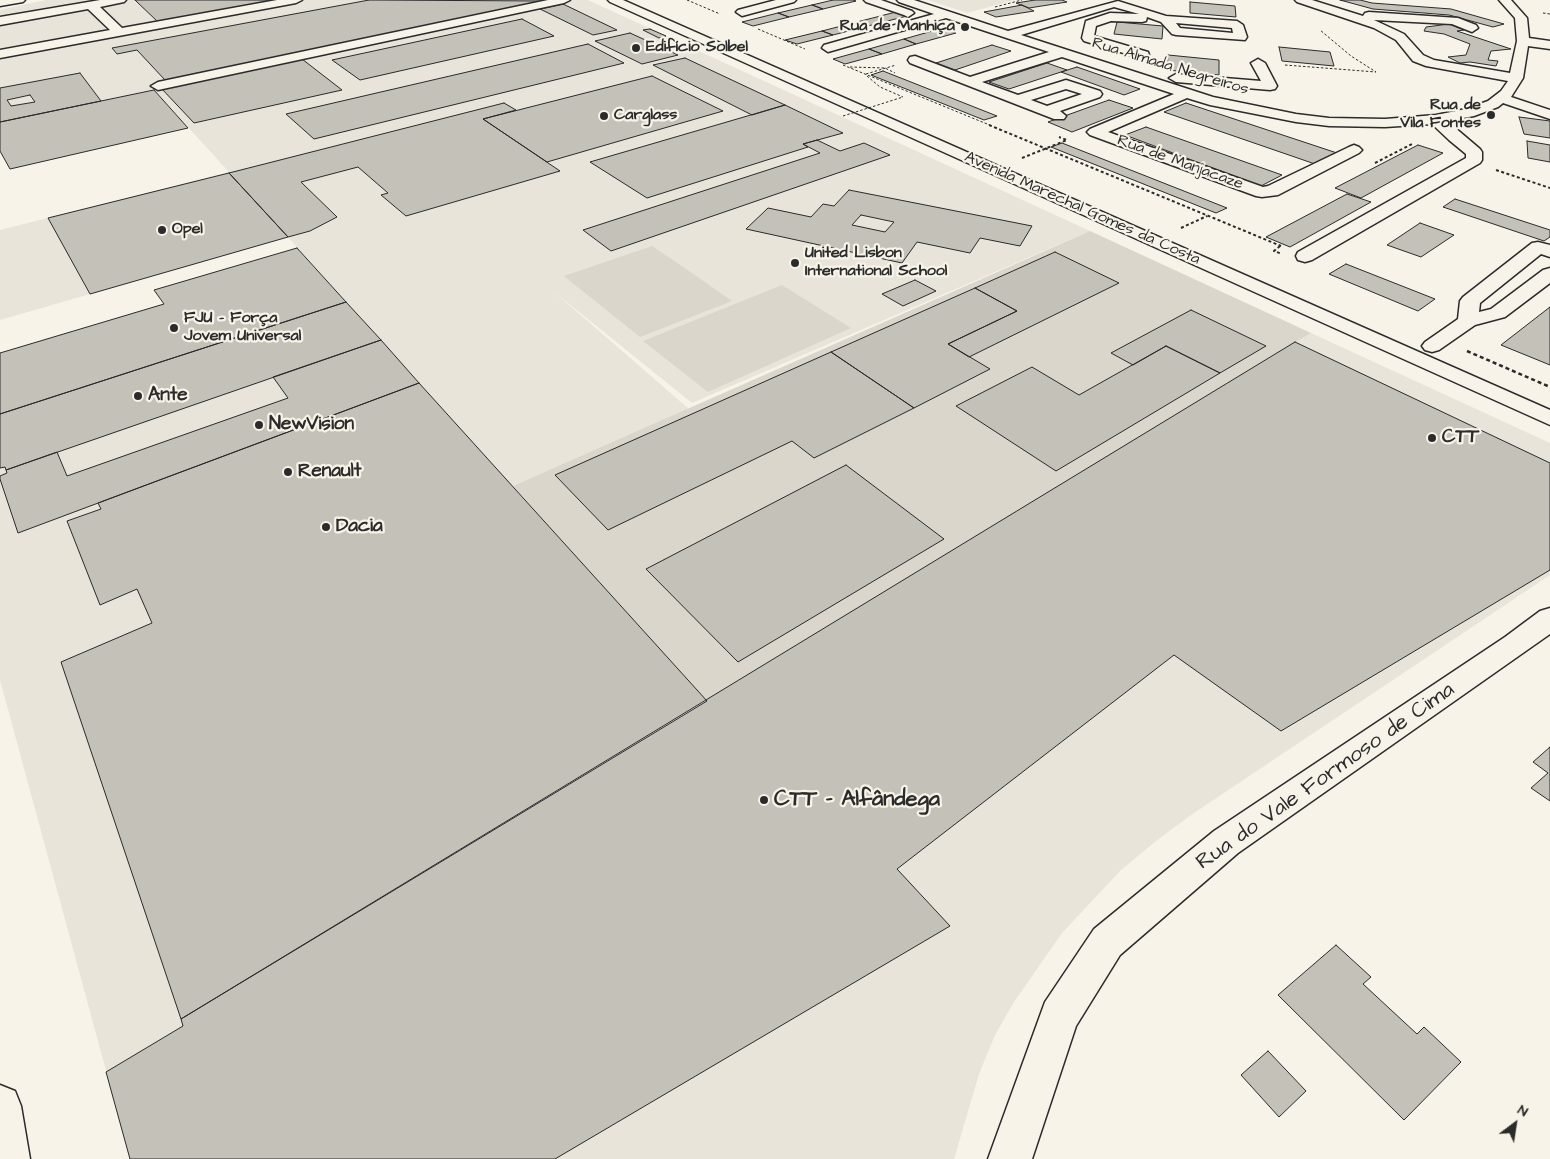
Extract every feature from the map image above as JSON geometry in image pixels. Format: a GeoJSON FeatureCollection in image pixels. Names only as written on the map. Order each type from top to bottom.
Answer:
{"type":"FeatureCollection","features":[{"type":"Feature","properties":{"kind":"street"},"geometry":{"type":"LineString","coordinates":[[0,3],[19,0]]}},
{"type":"Feature","properties":{"kind":"street"},"geometry":{"type":"LineString","coordinates":[[0,21],[120,0]]}},
{"type":"Feature","properties":{"kind":"street"},"geometry":{"type":"LineString","coordinates":[[0,54],[296,0]]}},
{"type":"Feature","properties":{"kind":"street"},"geometry":{"type":"LineString","coordinates":[[158,86],[564,0]]}},
{"type":"Feature","properties":{"kind":"street","name":"Avenida Marechal Gomes da Costa"},"geometry":{"type":"LineString","coordinates":[[614,0],[1550,418]]}},
{"type":"Feature","properties":{"kind":"street","name":"Avenida Marechal Gomes da Costa"},"geometry":{"type":"LineString","coordinates":[[637,0],[1327,300]]}},
{"type":"Feature","properties":{"kind":"street"},"geometry":{"type":"LineString","coordinates":[[742,12],[790,0]]}},
{"type":"Feature","properties":{"kind":"street","name":"Rua Almada Negreiros"},"geometry":{"type":"LineString","coordinates":[[870,0],[947,14],[1187,93],[1260,112],[1329,122],[1385,123],[1436,119],[1478,110],[1506,94],[1516,78],[1522,41],[1521,18],[1505,0]]}},
{"type":"Feature","properties":{"kind":"street"},"geometry":{"type":"LineString","coordinates":[[1300,0],[1378,25],[1400,37],[1418,58],[1431,63],[1516,78]]}},
{"type":"Feature","properties":{"kind":"street"},"geometry":{"type":"LineString","coordinates":[[1010,34],[1124,2],[1166,14],[1237,25],[1241,37],[1176,31],[1166,14]]}},
{"type":"Feature","properties":{"kind":"street"},"geometry":{"type":"LineString","coordinates":[[91,5],[119,32]]}},
{"type":"Feature","properties":{"kind":"street"},"geometry":{"type":"LineString","coordinates":[[828,48],[947,14]]}},
{"type":"Feature","properties":{"kind":"street"},"geometry":{"type":"LineString","coordinates":[[1144,55],[1088,38],[1090,24],[1110,16],[1166,14]]}},
{"type":"Feature","properties":{"kind":"street"},"geometry":{"type":"LineString","coordinates":[[1345,14],[1454,21],[1472,28]]}},
{"type":"Feature","properties":{"kind":"street"},"geometry":{"type":"LineString","coordinates":[[1522,41],[1550,45]]}},
{"type":"Feature","properties":{"kind":"street"},"geometry":{"type":"LineString","coordinates":[[970,82],[1063,52]]}},
{"type":"Feature","properties":{"kind":"street"},"geometry":{"type":"LineString","coordinates":[[915,60],[1053,114],[1095,94],[1066,84],[1018,100]]}},
{"type":"Feature","properties":{"kind":"street"},"geometry":{"type":"LineString","coordinates":[[1133,75],[1270,86],[1258,63]]}},
{"type":"Feature","properties":{"kind":"street","name":"Rua de Manjacaze"},"geometry":{"type":"LineString","coordinates":[[1187,93],[1095,132],[1262,192],[1272,191],[1354,150]]}},
{"type":"Feature","properties":{"kind":"street"},"geometry":{"type":"LineString","coordinates":[[1502,98],[1550,115]]}},
{"type":"Feature","properties":{"kind":"street"},"geometry":{"type":"LineString","coordinates":[[1305,256],[1474,160],[1474,152],[1454,137],[1436,119]]}},
{"type":"Feature","properties":{"kind":"street"},"geometry":{"type":"LineString","coordinates":[[1468,321],[1470,301],[1538,247],[1550,251]]}},
{"type":"Feature","properties":{"kind":"street"},"geometry":{"type":"LineString","coordinates":[[1432,346],[1468,321],[1498,312],[1550,274]]}},
{"type":"Feature","properties":{"kind":"street","name":"Rua do Vale Formoso de Cima"},"geometry":{"type":"LineString","coordinates":[[1010,1159],[1059,1016],[1107,942],[1226,842],[1516,645],[1550,619]]}},
{"type":"Feature","properties":{"kind":"street"},"geometry":{"type":"LineString","coordinates":[[0,1106],[8,1159]]}},
{"type":"Feature","properties":{"kind":"path"},"geometry":{"type":"LineString","coordinates":[[688,0],[725,16]]}},
{"type":"Feature","properties":{"kind":"path"},"geometry":{"type":"LineString","coordinates":[[751,27],[812,52]]}},
{"type":"Feature","properties":{"kind":"path"},"geometry":{"type":"LineString","coordinates":[[1258,63],[1376,72],[1351,56],[1319,29]]}},
{"type":"Feature","properties":{"kind":"path"},"geometry":{"type":"LineString","coordinates":[[865,74],[915,60]]}},
{"type":"Feature","properties":{"kind":"path"},"geometry":{"type":"LineString","coordinates":[[838,63],[1305,256]]}},
{"type":"Feature","properties":{"kind":"path"},"geometry":{"type":"LineString","coordinates":[[843,116],[903,97],[880,87],[865,74]]}},
{"type":"Feature","properties":{"kind":"path"},"geometry":{"type":"LineString","coordinates":[[1470,162],[1550,188]]}},
{"type":"Feature","properties":{"kind":"path"},"geometry":{"type":"LineString","coordinates":[[1170,232],[1207,216]]}},
{"type":"Feature","properties":{"kind":"shaded area"},"geometry":{"type":"Polygon","coordinates":[[[46,0],[588,0],[1090,231],[692,403],[553,291],[689,409],[513,486],[707,700],[1311,333],[1550,443],[1550,575],[1191,815],[1121,870],[1062,933],[1014,1002],[995,1035],[979,1074],[954,1159],[130,1159],[0,680],[0,414],[346,302],[288,237],[0,320],[0,230],[229,172],[154,90],[0,122],[0,10],[46,0]]]}},
{"type":"Feature","properties":{"kind":"shaded area"},"geometry":{"type":"Polygon","coordinates":[[[928,0],[1015,0],[967,13],[928,0]]]}},
{"type":"Feature","properties":{"kind":"shaded area"},"geometry":{"type":"Polygon","coordinates":[[[1090,231],[1311,333],[707,701],[513,486],[1090,231]]]}},
{"type":"Feature","properties":{"kind":"shaded area"},"geometry":{"type":"Polygon","coordinates":[[[652,246],[732,301],[640,337],[564,276],[652,246]]]}},
{"type":"Feature","properties":{"kind":"shaded area"},"geometry":{"type":"Polygon","coordinates":[[[782,285],[851,328],[708,392],[643,341],[782,285]]]}},
{"type":"Feature","properties":{"kind":"building"},"geometry":{"type":"Polygon","coordinates":[[[135,0],[279,0],[158,22],[135,0]]]}},
{"type":"Feature","properties":{"kind":"building"},"geometry":{"type":"Polygon","coordinates":[[[369,0],[546,1],[165,80],[137,50],[117,54],[112,48],[369,0]]]}},
{"type":"Feature","properties":{"kind":"building"},"geometry":{"type":"Polygon","coordinates":[[[833,0],[856,1],[823,9],[812,5],[833,0]]]}},
{"type":"Feature","properties":{"kind":"building"},"geometry":{"type":"Polygon","coordinates":[[[1035,0],[1062,0],[1067,2],[1029,8],[1016,3],[1035,0]]]}},
{"type":"Feature","properties":{"kind":"building"},"geometry":{"type":"Polygon","coordinates":[[[1340,0],[1360,0],[1372,3],[1451,9],[1504,24],[1493,27],[1449,15],[1373,9],[1340,0]]]}},
{"type":"Feature","properties":{"kind":"building"},"geometry":{"type":"Polygon","coordinates":[[[1190,2],[1235,6],[1236,17],[1190,13],[1190,2]]]}},
{"type":"Feature","properties":{"kind":"building"},"geometry":{"type":"Polygon","coordinates":[[[563,4],[617,30],[593,35],[540,9],[563,4]]]}},
{"type":"Feature","properties":{"kind":"building"},"geometry":{"type":"Polygon","coordinates":[[[812,5],[823,9],[789,17],[778,13],[812,5]]]}},
{"type":"Feature","properties":{"kind":"building"},"geometry":{"type":"Polygon","coordinates":[[[1022,5],[1034,11],[996,17],[984,12],[1022,5]]]}},
{"type":"Feature","properties":{"kind":"building"},"geometry":{"type":"Polygon","coordinates":[[[896,12],[907,16],[868,26],[857,22],[896,12]]]}},
{"type":"Feature","properties":{"kind":"building"},"geometry":{"type":"Polygon","coordinates":[[[778,13],[789,17],[753,26],[742,22],[778,13]]]}},
{"type":"Feature","properties":{"kind":"building"},"geometry":{"type":"Polygon","coordinates":[[[522,19],[554,36],[360,80],[332,60],[522,19]]]}},
{"type":"Feature","properties":{"kind":"building"},"geometry":{"type":"Polygon","coordinates":[[[857,22],[868,26],[833,35],[822,31],[857,22]]]}},
{"type":"Feature","properties":{"kind":"building"},"geometry":{"type":"Polygon","coordinates":[[[1117,22],[1163,26],[1162,39],[1114,34],[1117,22]]]}},
{"type":"Feature","properties":{"kind":"building"},"geometry":{"type":"Polygon","coordinates":[[[1449,24],[1464,30],[1457,31],[1511,49],[1491,51],[1488,60],[1498,61],[1496,66],[1470,62],[1460,63],[1448,57],[1466,55],[1470,44],[1444,34],[1424,31],[1426,27],[1449,24]]]}},
{"type":"Feature","properties":{"kind":"building"},"geometry":{"type":"Polygon","coordinates":[[[943,28],[956,33],[916,44],[904,39],[943,28]]]}},
{"type":"Feature","properties":{"kind":"building"},"geometry":{"type":"Polygon","coordinates":[[[650,29],[666,36],[659,38],[643,30],[650,29]]]}},
{"type":"Feature","properties":{"kind":"building"},"geometry":{"type":"Polygon","coordinates":[[[822,31],[833,35],[797,44],[785,40],[822,31]]]}},
{"type":"Feature","properties":{"kind":"building","name":"Edifício Solbel"},"geometry":{"type":"Polygon","coordinates":[[[630,33],[678,55],[642,64],[595,41],[630,33]]]}},
{"type":"Feature","properties":{"kind":"building"},"geometry":{"type":"Polygon","coordinates":[[[904,39],[916,44],[882,54],[869,49],[904,39]]]}},
{"type":"Feature","properties":{"kind":"building"},"geometry":{"type":"Polygon","coordinates":[[[588,44],[624,63],[314,139],[286,114],[588,44]]]}},
{"type":"Feature","properties":{"kind":"building"},"geometry":{"type":"Polygon","coordinates":[[[992,45],[1011,51],[955,70],[936,63],[992,45]]]}},
{"type":"Feature","properties":{"kind":"building"},"geometry":{"type":"Polygon","coordinates":[[[1279,47],[1330,52],[1334,66],[1282,61],[1279,47]]]}},
{"type":"Feature","properties":{"kind":"building"},"geometry":{"type":"Polygon","coordinates":[[[869,49],[882,54],[845,64],[833,59],[869,49]]]}},
{"type":"Feature","properties":{"kind":"building"},"geometry":{"type":"Polygon","coordinates":[[[1168,55],[1219,60],[1219,75],[1167,70],[1168,55]]]}},
{"type":"Feature","properties":{"kind":"building"},"geometry":{"type":"Polygon","coordinates":[[[685,58],[785,105],[752,115],[653,65],[685,58]]]}},
{"type":"Feature","properties":{"kind":"building"},"geometry":{"type":"Polygon","coordinates":[[[302,59],[342,90],[194,123],[161,88],[302,59]]]}},
{"type":"Feature","properties":{"kind":"building"},"geometry":{"type":"Polygon","coordinates":[[[1047,63],[1067,70],[1009,89],[989,82],[1047,63]]]}},
{"type":"Feature","properties":{"kind":"building"},"geometry":{"type":"Polygon","coordinates":[[[1077,67],[1140,89],[1124,95],[1061,72],[1077,67]]]}},
{"type":"Feature","properties":{"kind":"building"},"geometry":{"type":"Polygon","coordinates":[[[883,71],[997,116],[984,120],[871,75],[883,71]]]}},
{"type":"Feature","properties":{"kind":"building"},"geometry":{"type":"Polygon","coordinates":[[[80,73],[101,101],[0,122],[0,88],[80,73]],[[30,95],[7,100],[11,106],[35,102],[30,95]]]}},
{"type":"Feature","properties":{"kind":"building"},"geometry":{"type":"Polygon","coordinates":[[[652,76],[723,111],[547,162],[483,119],[652,76]]]}},
{"type":"Feature","properties":{"kind":"building"},"geometry":{"type":"Polygon","coordinates":[[[154,90],[188,128],[10,169],[0,151],[0,122],[154,90]]]}},
{"type":"Feature","properties":{"kind":"building"},"geometry":{"type":"Polygon","coordinates":[[[1109,100],[1133,108],[1072,132],[1048,122],[1109,100]]]}},
{"type":"Feature","properties":{"kind":"building"},"geometry":{"type":"Polygon","coordinates":[[[504,103],[516,110],[483,119],[560,171],[406,216],[381,195],[388,193],[358,167],[301,182],[337,217],[310,231],[288,237],[229,173],[504,103]]]}},
{"type":"Feature","properties":{"kind":"building"},"geometry":{"type":"Polygon","coordinates":[[[1186,103],[1337,153],[1315,164],[1164,112],[1186,103]]]}},
{"type":"Feature","properties":{"kind":"building"},"geometry":{"type":"Polygon","coordinates":[[[785,105],[843,133],[803,144],[808,147],[647,198],[590,162],[785,105]]]}},
{"type":"Feature","properties":{"kind":"building"},"geometry":{"type":"Polygon","coordinates":[[[1519,117],[1550,121],[1550,138],[1524,134],[1519,117]]]}},
{"type":"Feature","properties":{"kind":"building"},"geometry":{"type":"Polygon","coordinates":[[[1146,127],[1282,175],[1261,186],[1125,135],[1146,127]]]}},
{"type":"Feature","properties":{"kind":"building"},"geometry":{"type":"Polygon","coordinates":[[[817,140],[840,151],[864,143],[890,155],[611,251],[583,230],[820,153],[803,144],[817,140]]]}},
{"type":"Feature","properties":{"kind":"building"},"geometry":{"type":"Polygon","coordinates":[[[1527,141],[1550,145],[1550,162],[1528,158],[1527,141]]]}},
{"type":"Feature","properties":{"kind":"building"},"geometry":{"type":"Polygon","coordinates":[[[1062,143],[1227,208],[1216,213],[1051,147],[1062,143]]]}},
{"type":"Feature","properties":{"kind":"building"},"geometry":{"type":"Polygon","coordinates":[[[1418,145],[1443,153],[1361,198],[1335,188],[1418,145]]]}},
{"type":"Feature","properties":{"kind":"building"},"geometry":{"type":"Polygon","coordinates":[[[229,173],[288,237],[90,294],[48,218],[229,173]]]}},
{"type":"Feature","properties":{"kind":"building"},"geometry":{"type":"Polygon","coordinates":[[[849,190],[1032,226],[1020,246],[980,238],[970,253],[917,242],[902,263],[746,229],[768,208],[811,217],[823,204],[834,206],[849,190]],[[861,215],[852,225],[885,232],[894,222],[861,215]]]}},
{"type":"Feature","properties":{"kind":"building"},"geometry":{"type":"Polygon","coordinates":[[[1347,194],[1371,202],[1290,247],[1266,237],[1347,194]]]}},
{"type":"Feature","properties":{"kind":"building"},"geometry":{"type":"Polygon","coordinates":[[[1455,199],[1550,230],[1550,237],[1544,241],[1443,207],[1455,199]]]}},
{"type":"Feature","properties":{"kind":"building"},"geometry":{"type":"Polygon","coordinates":[[[1420,223],[1454,235],[1421,257],[1387,245],[1420,223]]]}},
{"type":"Feature","properties":{"kind":"building","name":"FJU - Força Jovem Universal"},"geometry":{"type":"Polygon","coordinates":[[[297,248],[346,302],[0,414],[0,353],[164,304],[154,290],[297,248]]]}},
{"type":"Feature","properties":{"kind":"building"},"geometry":{"type":"Polygon","coordinates":[[[1055,252],[1119,283],[969,357],[948,344],[1017,311],[975,288],[1055,252]]]}},
{"type":"Feature","properties":{"kind":"building"},"geometry":{"type":"Polygon","coordinates":[[[1346,264],[1435,299],[1418,311],[1329,274],[1346,264]]]}},
{"type":"Feature","properties":{"kind":"building"},"geometry":{"type":"Polygon","coordinates":[[[915,280],[936,291],[903,306],[882,294],[915,280]]]}},
{"type":"Feature","properties":{"kind":"building"},"geometry":{"type":"Polygon","coordinates":[[[975,288],[1017,311],[948,344],[990,369],[914,408],[831,352],[975,288]]]}},
{"type":"Feature","properties":{"kind":"building","name":"Ante"},"geometry":{"type":"Polygon","coordinates":[[[346,302],[381,340],[6,470],[5,467],[0,468],[0,414],[346,302]]]}},
{"type":"Feature","properties":{"kind":"building"},"geometry":{"type":"Polygon","coordinates":[[[1550,307],[1550,365],[1501,345],[1550,307]]]}},
{"type":"Feature","properties":{"kind":"building"},"geometry":{"type":"Polygon","coordinates":[[[1191,310],[1266,346],[1220,373],[1166,346],[1133,365],[1111,353],[1191,310]]]}},
{"type":"Feature","properties":{"kind":"building","name":"NewVision"},"geometry":{"type":"Polygon","coordinates":[[[381,340],[419,383],[18,533],[0,479],[0,476],[7,473],[6,470],[57,452],[67,476],[288,398],[273,377],[381,340]]]}},
{"type":"Feature","properties":{"kind":"building","name":"CTT - Alfândega"},"geometry":{"type":"Polygon","coordinates":[[[1295,342],[1550,463],[1550,570],[1281,731],[1174,655],[897,869],[950,926],[555,1159],[130,1159],[106,1072],[183,1026],[181,1019],[1295,342]]]}},
{"type":"Feature","properties":{"kind":"building"},"geometry":{"type":"Polygon","coordinates":[[[1166,346],[1220,373],[1056,471],[956,406],[1032,367],[1079,395],[1166,346]]]}},
{"type":"Feature","properties":{"kind":"building"},"geometry":{"type":"Polygon","coordinates":[[[831,352],[914,408],[814,458],[792,441],[608,530],[555,475],[831,352]]]}},
{"type":"Feature","properties":{"kind":"building"},"geometry":{"type":"Polygon","coordinates":[[[419,383],[707,701],[181,1019],[61,662],[152,623],[137,589],[100,605],[67,521],[101,509],[98,503],[419,383]]]}},
{"type":"Feature","properties":{"kind":"building"},"geometry":{"type":"Polygon","coordinates":[[[846,465],[944,539],[738,662],[646,569],[846,465]]]}},
{"type":"Feature","properties":{"kind":"building"},"geometry":{"type":"Polygon","coordinates":[[[1550,747],[1550,801],[1531,788],[1548,773],[1533,762],[1550,747]]]}},
{"type":"Feature","properties":{"kind":"building"},"geometry":{"type":"Polygon","coordinates":[[[1336,945],[1371,977],[1363,984],[1417,1034],[1424,1027],[1461,1062],[1404,1120],[1278,995],[1336,945]]]}},
{"type":"Feature","properties":{"kind":"building"},"geometry":{"type":"Polygon","coordinates":[[[1268,1051],[1306,1091],[1279,1117],[1241,1075],[1268,1051]]]}},
{"type":"Feature","properties":{"kind":"place","name":"Rua de Manhiça"},"geometry":{"type":"Point","coordinates":[965,27]}},
{"type":"Feature","properties":{"kind":"place","name":"Edifício Solbel"},"geometry":{"type":"Point","coordinates":[636,48]}},
{"type":"Feature","properties":{"kind":"place","name":"Rua de Vila Fontes"},"geometry":{"type":"Point","coordinates":[1491,115]}},
{"type":"Feature","properties":{"kind":"place","name":"Carglass"},"geometry":{"type":"Point","coordinates":[604,116]}},
{"type":"Feature","properties":{"kind":"place","name":"Opel"},"geometry":{"type":"Point","coordinates":[162,230]}},
{"type":"Feature","properties":{"kind":"place","name":"United Lisbon International School"},"geometry":{"type":"Point","coordinates":[795,263]}},
{"type":"Feature","properties":{"kind":"place","name":"FJU - Força Jovem Universal"},"geometry":{"type":"Point","coordinates":[174,328]}},
{"type":"Feature","properties":{"kind":"place","name":"Ante"},"geometry":{"type":"Point","coordinates":[138,396]}},
{"type":"Feature","properties":{"kind":"place","name":"NewVision"},"geometry":{"type":"Point","coordinates":[259,425]}},
{"type":"Feature","properties":{"kind":"place","name":"CTT"},"geometry":{"type":"Point","coordinates":[1432,438]}},
{"type":"Feature","properties":{"kind":"place","name":"Renault"},"geometry":{"type":"Point","coordinates":[288,472]}},
{"type":"Feature","properties":{"kind":"place","name":"Dacia"},"geometry":{"type":"Point","coordinates":[326,527]}},
{"type":"Feature","properties":{"kind":"place","name":"CTT - Alfândega"},"geometry":{"type":"Point","coordinates":[764,800]}}]}
